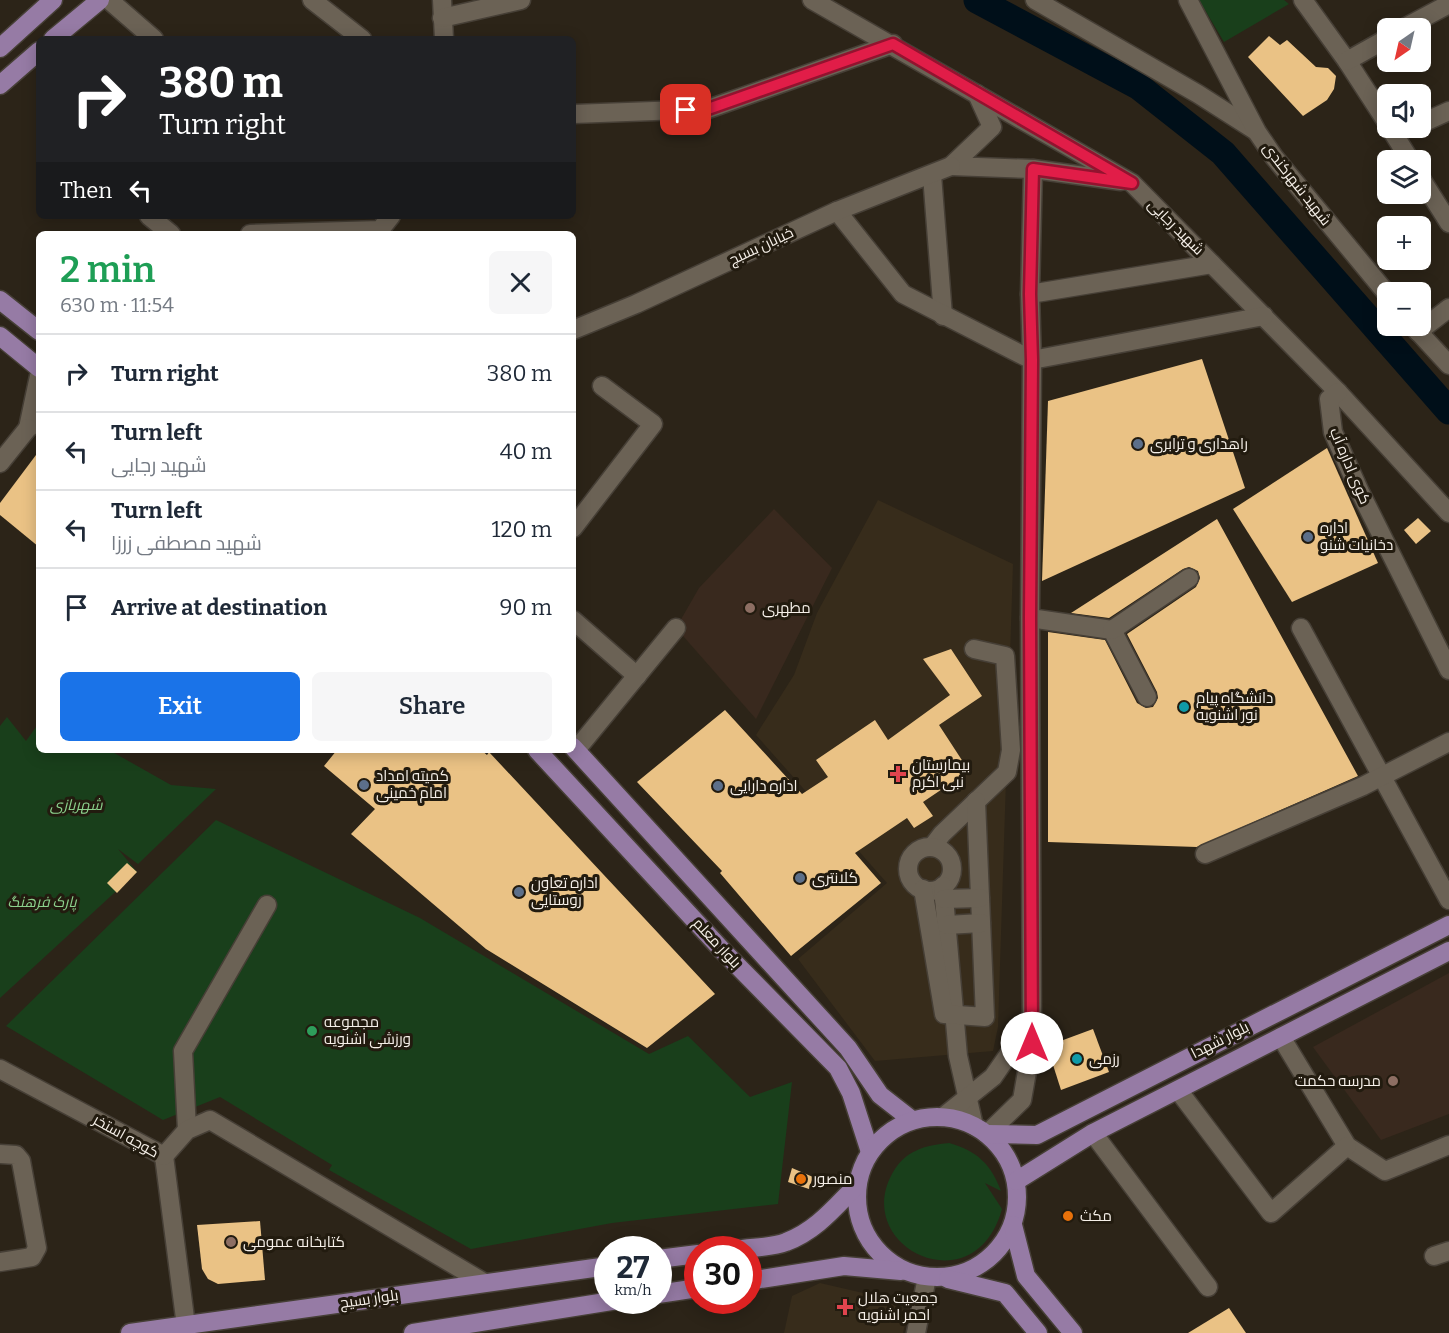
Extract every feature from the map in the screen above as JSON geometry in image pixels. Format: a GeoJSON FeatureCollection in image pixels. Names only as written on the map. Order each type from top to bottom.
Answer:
{"type":"FeatureCollection","features":[{"type":"Feature","properties":{"kind":"main road"},"geometry":{"type":"LineString","coordinates":[[0,48],[53,0]]}},
{"type":"Feature","properties":{"kind":"main road"},"geometry":{"type":"LineString","coordinates":[[57,36],[100,0]]}},
{"type":"Feature","properties":{"kind":"main road"},"geometry":{"type":"LineString","coordinates":[[0,85],[36,54]]}},
{"type":"Feature","properties":{"kind":"main road"},"geometry":{"type":"LineString","coordinates":[[0,300],[36,329]]}},
{"type":"Feature","properties":{"kind":"main road"},"geometry":{"type":"LineString","coordinates":[[0,336],[36,366]]}},
{"type":"Feature","properties":{"kind":"main road","name":"بلوار معلم"},"geometry":{"type":"LineString","coordinates":[[576,750],[848,1047],[880,1095],[912,1120]]}},
{"type":"Feature","properties":{"kind":"main road","name":"بلوار معلم"},"geometry":{"type":"LineString","coordinates":[[540,753],[723,951],[838,1068],[852,1093],[870,1152]]}},
{"type":"Feature","properties":{"kind":"main road","name":"بلوار شهدا"},"geometry":{"type":"LineString","coordinates":[[981,1130],[1037,1135],[1449,926]]}},
{"type":"Feature","properties":{"kind":"main road","name":"بلوار شهدا"},"geometry":{"type":"LineString","coordinates":[[1016,1181],[1093,1133],[1449,951]]}},
{"type":"Feature","properties":{"kind":"main road"},"geometry":{"type":"LineString","coordinates":[[762,1246],[784,1243],[818,1226],[857,1185],[870,1152],[888,1133],[912,1120],[943,1117],[981,1130],[1008,1157],[1016,1181],[1018,1203],[1013,1225],[1002,1246],[986,1262],[966,1273],[935,1278]]}},
{"type":"Feature","properties":{"kind":"main road"},"geometry":{"type":"LineString","coordinates":[[857,1185],[858,1211],[866,1236],[883,1257],[905,1271]]}},
{"type":"Feature","properties":{"kind":"main road"},"geometry":{"type":"LineString","coordinates":[[1013,1225],[1026,1276],[1073,1333]]}},
{"type":"Feature","properties":{"kind":"main road"},"geometry":{"type":"LineString","coordinates":[[762,1279],[844,1266],[905,1271],[1005,1293],[1038,1333]]}},
{"type":"Feature","properties":{"kind":"main road","name":"بلوار بسیج"},"geometry":{"type":"LineString","coordinates":[[130,1333],[594,1268]]}},
{"type":"Feature","properties":{"kind":"main road"},"geometry":{"type":"LineString","coordinates":[[423,1333],[594,1304]]}},
{"type":"Feature","properties":{"kind":"street"},"geometry":{"type":"LineString","coordinates":[[109,0],[151,36]]}},
{"type":"Feature","properties":{"kind":"street"},"geometry":{"type":"LineString","coordinates":[[312,0],[358,36]]}},
{"type":"Feature","properties":{"kind":"street"},"geometry":{"type":"LineString","coordinates":[[444,36],[442,9],[521,0]]}},
{"type":"Feature","properties":{"kind":"street","name":"شهید رجایی"},"geometry":{"type":"LineString","coordinates":[[812,0],[893,44],[1132,183],[1338,392],[1449,513]]}},
{"type":"Feature","properties":{"kind":"street"},"geometry":{"type":"LineString","coordinates":[[1035,0],[1198,94],[1257,132]]}},
{"type":"Feature","properties":{"kind":"street","name":"شهید شهرکندی"},"geometry":{"type":"LineString","coordinates":[[1188,0],[1257,132],[1274,157],[1377,282]]}},
{"type":"Feature","properties":{"kind":"street"},"geometry":{"type":"LineString","coordinates":[[1303,0],[1377,107]]}},
{"type":"Feature","properties":{"kind":"street"},"geometry":{"type":"LineString","coordinates":[[1423,18],[1449,4]]}},
{"type":"Feature","properties":{"kind":"street"},"geometry":{"type":"LineString","coordinates":[[576,114],[708,109],[893,44]]}},
{"type":"Feature","properties":{"kind":"street"},"geometry":{"type":"LineString","coordinates":[[1347,61],[1377,44]]}},
{"type":"Feature","properties":{"kind":"street"},"geometry":{"type":"LineString","coordinates":[[951,166],[992,127],[976,94]]}},
{"type":"Feature","properties":{"kind":"street"},"geometry":{"type":"LineString","coordinates":[[1431,119],[1449,111]]}},
{"type":"Feature","properties":{"kind":"street"},"geometry":{"type":"LineString","coordinates":[[951,166],[1033,169],[1132,183]]}},
{"type":"Feature","properties":{"kind":"street","name":"خیابان بسبچ"},"geometry":{"type":"LineString","coordinates":[[576,329],[636,304],[837,211],[951,166]]}},
{"type":"Feature","properties":{"kind":"street"},"geometry":{"type":"LineString","coordinates":[[980,898],[943,892],[936,889],[923,889],[916,886],[909,875],[909,861],[918,850],[932,847],[945,853],[949,859],[951,874],[943,892],[958,1056],[981,1130],[1022,1100],[1032,1043],[1030,618],[1032,360],[1030,294],[1033,169]]}},
{"type":"Feature","properties":{"kind":"street"},"geometry":{"type":"LineString","coordinates":[[932,175],[943,316]]}},
{"type":"Feature","properties":{"kind":"street"},"geometry":{"type":"LineString","coordinates":[[1431,194],[1449,222]]}},
{"type":"Feature","properties":{"kind":"street"},"geometry":{"type":"LineString","coordinates":[[837,211],[903,294],[1032,360],[1264,316]]}},
{"type":"Feature","properties":{"kind":"street"},"geometry":{"type":"LineString","coordinates":[[155,219],[168,231]]}},
{"type":"Feature","properties":{"kind":"street"},"geometry":{"type":"LineString","coordinates":[[370,219],[386,227]]}},
{"type":"Feature","properties":{"kind":"street"},"geometry":{"type":"LineString","coordinates":[[308,231],[386,227]]}},
{"type":"Feature","properties":{"kind":"street"},"geometry":{"type":"LineString","coordinates":[[1030,294],[1212,264]]}},
{"type":"Feature","properties":{"kind":"street"},"geometry":{"type":"LineString","coordinates":[[1431,319],[1449,308]]}},
{"type":"Feature","properties":{"kind":"street"},"geometry":{"type":"LineString","coordinates":[[1422,336],[1449,365]]}},
{"type":"Feature","properties":{"kind":"street"},"geometry":{"type":"LineString","coordinates":[[576,524],[653,423],[602,386]]}},
{"type":"Feature","properties":{"kind":"street","name":"کوی اداره آب"},"geometry":{"type":"LineString","coordinates":[[1338,392],[1329,399],[1333,432],[1360,492],[1449,670]]}},
{"type":"Feature","properties":{"kind":"street"},"geometry":{"type":"LineString","coordinates":[[0,463],[33,424],[36,400]]}},
{"type":"Feature","properties":{"kind":"street"},"geometry":{"type":"LineString","coordinates":[[1030,618],[1112,630],[1189,578]]}},
{"type":"Feature","properties":{"kind":"street"},"geometry":{"type":"LineString","coordinates":[[576,623],[637,676]]}},
{"type":"Feature","properties":{"kind":"street"},"geometry":{"type":"LineString","coordinates":[[576,746],[676,628]]}},
{"type":"Feature","properties":{"kind":"street"},"geometry":{"type":"LineString","coordinates":[[1301,628],[1449,900]]}},
{"type":"Feature","properties":{"kind":"street"},"geometry":{"type":"LineString","coordinates":[[1112,630],[1147,697]]}},
{"type":"Feature","properties":{"kind":"street"},"geometry":{"type":"LineString","coordinates":[[932,847],[942,834],[1007,772],[1011,750],[1005,656],[974,649]]}},
{"type":"Feature","properties":{"kind":"street"},"geometry":{"type":"LineString","coordinates":[[1205,854],[1382,775],[1449,742]]}},
{"type":"Feature","properties":{"kind":"street"},"geometry":{"type":"LineString","coordinates":[[923,889],[944,1014],[985,1017],[976,801]]}},
{"type":"Feature","properties":{"kind":"street"},"geometry":{"type":"LineString","coordinates":[[187,1130],[183,1051],[267,905]]}},
{"type":"Feature","properties":{"kind":"street"},"geometry":{"type":"LineString","coordinates":[[946,925],[981,923]]}},
{"type":"Feature","properties":{"kind":"street"},"geometry":{"type":"LineString","coordinates":[[950,957],[982,954]]}},
{"type":"Feature","properties":{"kind":"street"},"geometry":{"type":"LineString","coordinates":[[943,1117],[993,1077],[1032,1021]]}},
{"type":"Feature","properties":{"kind":"street"},"geometry":{"type":"LineString","coordinates":[[1281,1037],[1347,1146],[1385,1171],[1449,1145]]}},
{"type":"Feature","properties":{"kind":"street","name":"کوچه استخر"},"geometry":{"type":"LineString","coordinates":[[0,1069],[164,1156],[186,1326]]}},
{"type":"Feature","properties":{"kind":"street"},"geometry":{"type":"LineString","coordinates":[[1178,1090],[1271,1213],[1347,1146]]}},
{"type":"Feature","properties":{"kind":"street"},"geometry":{"type":"LineString","coordinates":[[164,1156],[187,1130],[210,1120],[483,1282]]}},
{"type":"Feature","properties":{"kind":"street"},"geometry":{"type":"LineString","coordinates":[[1093,1133],[1208,1287]]}},
{"type":"Feature","properties":{"kind":"street"},"geometry":{"type":"LineString","coordinates":[[0,1154],[16,1155],[21,1161],[37,1248],[32,1257],[0,1262]]}},
{"type":"Feature","properties":{"kind":"street"},"geometry":{"type":"LineString","coordinates":[[916,1333],[935,1278]]}},
{"type":"Feature","properties":{"kind":"shaded area","name":"بیمارستان نبی اکرم"},"geometry":{"type":"Polygon","coordinates":[[[878,500],[1013,564],[998,1027],[993,1051],[875,1061],[798,959],[887,883],[756,735],[794,675],[817,613],[878,500]]]}},
{"type":"Feature","properties":{"kind":"shaded area","name":"مطهری"},"geometry":{"type":"Polygon","coordinates":[[[774,509],[832,568],[756,719],[676,628],[699,588],[774,509]]]}},
{"type":"Feature","properties":{"kind":"shaded area","name":"مدرسه حکمت"},"geometry":{"type":"Polygon","coordinates":[[[1449,973],[1449,1114],[1381,1140],[1313,1047],[1449,973]]]}},
{"type":"Feature","properties":{"kind":"shaded area","name":"جمعیت هلال احمر اشنویه"},"geometry":{"type":"Polygon","coordinates":[[[820,1283],[876,1296],[908,1312],[903,1333],[784,1333],[792,1296],[820,1283]]]}},
{"type":"Feature","properties":{"kind":"green space"},"geometry":{"type":"Polygon","coordinates":[[[1199,0],[1284,0],[1289,4],[1224,42],[1199,0]]]}},
{"type":"Feature","properties":{"kind":"green space","name":"شهربازی"},"geometry":{"type":"Polygon","coordinates":[[[7,717],[26,741],[36,727],[36,753],[114,753],[171,785],[216,789],[138,864],[118,849],[137,872],[0,998],[0,726],[7,717]]]}},
{"type":"Feature","properties":{"kind":"green space","name":"مجموعه ورزشی اشنویه"},"geometry":{"type":"Polygon","coordinates":[[[216,820],[420,918],[649,1054],[688,1036],[750,1097],[792,1082],[778,1204],[612,1223],[471,1249],[329,1170],[332,1165],[220,1097],[163,1120],[6,1026],[216,820]]]}},
{"type":"Feature","properties":{"kind":"green space"},"geometry":{"type":"Polygon","coordinates":[[[949,1143],[968,1150],[988,1166],[1001,1191],[985,1183],[1002,1209],[988,1239],[968,1255],[945,1261],[922,1256],[902,1243],[889,1224],[884,1201],[892,1174],[903,1160],[916,1151],[932,1145],[949,1143]]]}},
{"type":"Feature","properties":{"kind":"building"},"geometry":{"type":"Polygon","coordinates":[[[1269,36],[1280,45],[1287,40],[1316,67],[1328,68],[1336,76],[1334,89],[1327,100],[1303,116],[1248,57],[1269,36]]]}},
{"type":"Feature","properties":{"kind":"building","name":"راهداری و ترابری"},"geometry":{"type":"Polygon","coordinates":[[[1202,359],[1245,488],[1042,581],[1048,401],[1202,359]]]}},
{"type":"Feature","properties":{"kind":"building","name":"اداره دخانیات شنو"},"geometry":{"type":"Polygon","coordinates":[[[1327,448],[1378,563],[1292,602],[1233,509],[1327,448]]]}},
{"type":"Feature","properties":{"kind":"building"},"geometry":{"type":"Polygon","coordinates":[[[36,455],[36,545],[0,515],[0,503],[36,455]]]}},
{"type":"Feature","properties":{"kind":"building"},"geometry":{"type":"Polygon","coordinates":[[[1418,518],[1431,531],[1416,544],[1404,530],[1418,518]]]}},
{"type":"Feature","properties":{"kind":"building","name":"دانشگاه پیام نور اشنویه"},"geometry":{"type":"Polygon","coordinates":[[[1217,519],[1358,776],[1197,847],[1048,842],[1048,632],[1105,640],[1137,703],[1146,708],[1153,707],[1158,698],[1157,692],[1127,634],[1196,587],[1200,578],[1198,571],[1189,567],[1183,569],[1109,618],[1071,613],[1217,519]]]}},
{"type":"Feature","properties":{"kind":"building"},"geometry":{"type":"Polygon","coordinates":[[[951,649],[982,696],[939,725],[969,771],[923,802],[933,816],[914,828],[907,818],[855,853],[881,883],[791,956],[720,873],[722,871],[637,782],[725,710],[802,794],[828,777],[816,760],[875,720],[888,740],[950,695],[923,659],[951,649]]]}},
{"type":"Feature","properties":{"kind":"building","name":"اداره تعاون روستایی"},"geometry":{"type":"Polygon","coordinates":[[[335,753],[485,753],[487,755],[490,753],[715,994],[647,1048],[486,949],[351,834],[375,809],[324,766],[335,753]]]}},
{"type":"Feature","properties":{"kind":"building"},"geometry":{"type":"Polygon","coordinates":[[[127,863],[137,872],[117,893],[107,883],[127,863]]]}},
{"type":"Feature","properties":{"kind":"building","name":"رزمی"},"geometry":{"type":"Polygon","coordinates":[[[1093,1029],[1109,1072],[1061,1090],[1047,1046],[1093,1029]]]}},
{"type":"Feature","properties":{"kind":"building","name":"منصور"},"geometry":{"type":"Polygon","coordinates":[[[792,1168],[813,1177],[809,1189],[788,1182],[792,1168]]]}},
{"type":"Feature","properties":{"kind":"building","name":"کتابخانه عمومی"},"geometry":{"type":"Polygon","coordinates":[[[260,1221],[265,1280],[218,1284],[208,1279],[202,1269],[197,1225],[260,1221]]]}},
{"type":"Feature","properties":{"kind":"building"},"geometry":{"type":"Polygon","coordinates":[[[1229,1308],[1246,1333],[1188,1333],[1229,1308]]]}},
{"type":"Feature","properties":{"kind":"waterway"},"geometry":{"type":"LineString","coordinates":[[977,0],[1138,86],[1223,153],[1449,411]]}},
{"type":"Feature","properties":{"kind":"place","name":"راهداری و ترابری"},"geometry":{"type":"Point","coordinates":[1138,444]}},
{"type":"Feature","properties":{"kind":"place","name":"اداره دخانیات شنو"},"geometry":{"type":"Point","coordinates":[1308,537]}},
{"type":"Feature","properties":{"kind":"place","name":"مطهری"},"geometry":{"type":"Point","coordinates":[750,608]}},
{"type":"Feature","properties":{"kind":"place","name":"دانشگاه پیام نور اشنویه"},"geometry":{"type":"Point","coordinates":[1184,707]}},
{"type":"Feature","properties":{"kind":"place","name":"بیمارستان نبی اکرم"},"geometry":{"type":"Point","coordinates":[898,774]}},
{"type":"Feature","properties":{"kind":"place","name":"کمیته امداد امام خمینی"},"geometry":{"type":"Point","coordinates":[364,785]}},
{"type":"Feature","properties":{"kind":"place","name":"اداره دارایی"},"geometry":{"type":"Point","coordinates":[718,786]}},
{"type":"Feature","properties":{"kind":"place","name":"کلانتری"},"geometry":{"type":"Point","coordinates":[800,878]}},
{"type":"Feature","properties":{"kind":"place","name":"اداره تعاون روستایی"},"geometry":{"type":"Point","coordinates":[519,892]}},
{"type":"Feature","properties":{"kind":"place","name":"مجموعه ورزشی اشنویه"},"geometry":{"type":"Point","coordinates":[312,1031]}},
{"type":"Feature","properties":{"kind":"place","name":"رزمی"},"geometry":{"type":"Point","coordinates":[1077,1059]}},
{"type":"Feature","properties":{"kind":"place","name":"مدرسه حکمت"},"geometry":{"type":"Point","coordinates":[1393,1081]}},
{"type":"Feature","properties":{"kind":"place","name":"منصور"},"geometry":{"type":"Point","coordinates":[801,1179]}},
{"type":"Feature","properties":{"kind":"place","name":"مکث"},"geometry":{"type":"Point","coordinates":[1068,1216]}},
{"type":"Feature","properties":{"kind":"place","name":"کتابخانه عمومی"},"geometry":{"type":"Point","coordinates":[231,1242]}},
{"type":"Feature","properties":{"kind":"place","name":"جمعیت هلال احمر اشنویه"},"geometry":{"type":"Point","coordinates":[845,1307]}},
{"type":"Feature","properties":{"kind":"route"},"geometry":{"type":"LineString","coordinates":[[686,110],[708,109],[893,44],[1132,183],[1033,169],[1030,294],[1032,360],[1030,618],[1032,1043]]}},
{"type":"Feature","properties":{"kind":"park label","name":"پارک فرهنگ"},"geometry":{"type":"Point","coordinates":[42,902]}}]}
